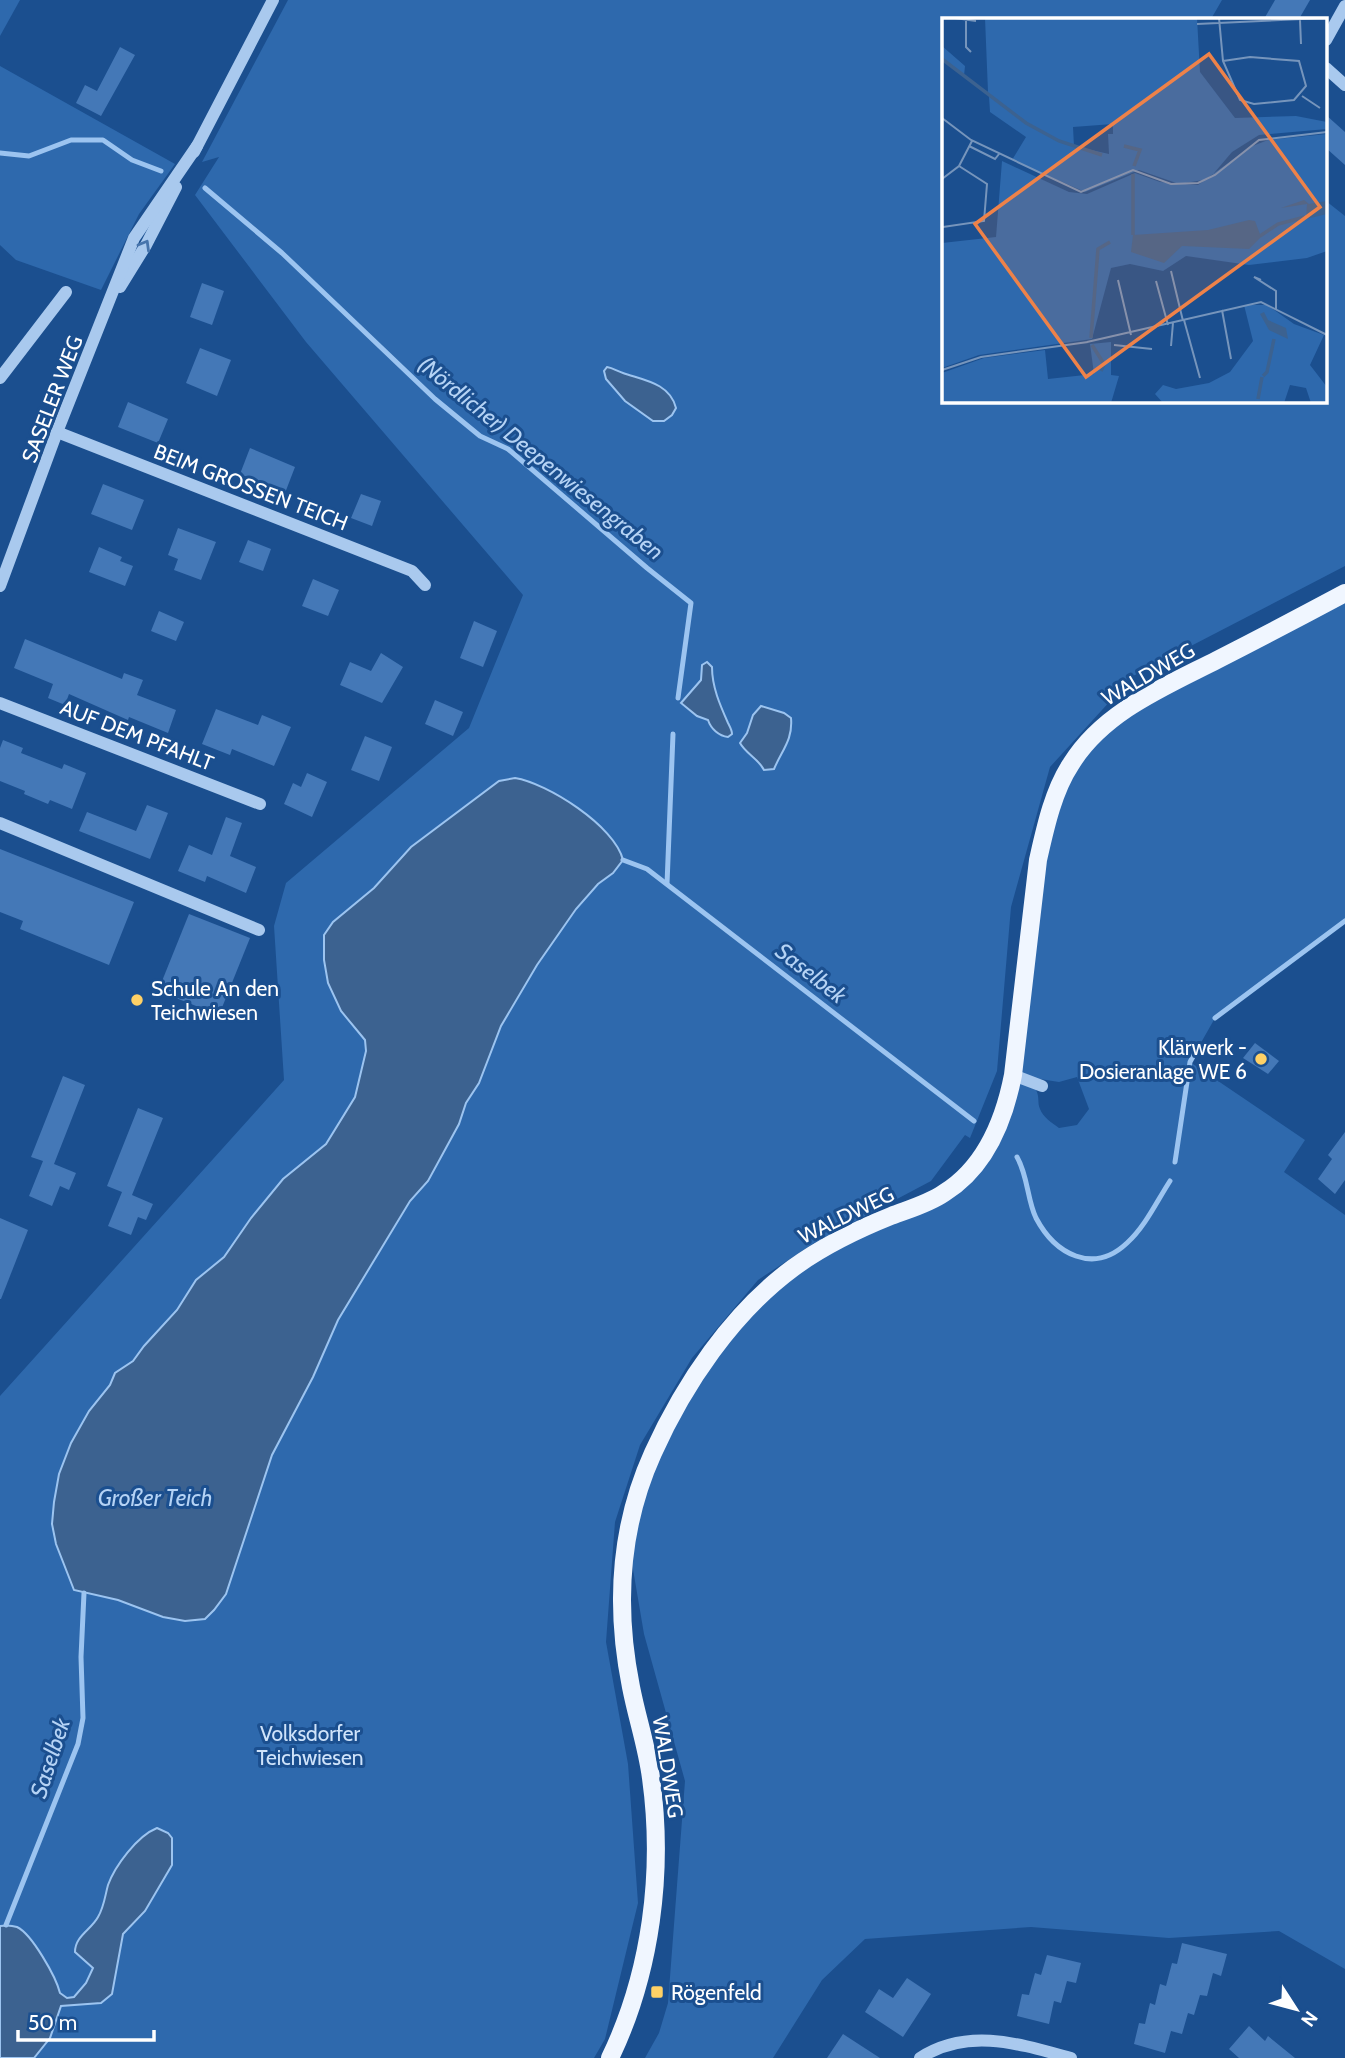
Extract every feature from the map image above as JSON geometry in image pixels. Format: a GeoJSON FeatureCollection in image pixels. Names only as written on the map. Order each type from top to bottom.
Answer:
{"type":"FeatureCollection","features":[{"type":"Feature","properties":{"kind":"main road","name":"WALDWEG"},"geometry":{"type":"LineString","coordinates":[[610,2058],[638,1985],[647,1945],[654,1879],[652,1788],[624,1642],[621,1586],[623,1556],[632,1513],[652,1454],[677,1406],[699,1372],[722,1339],[761,1295],[820,1250],[946,1192],[984,1153],[999,1127],[1010,1097],[1038,860],[1059,789],[1070,765],[1084,745],[1103,726],[1146,696],[1345,593]]}},
{"type":"Feature","properties":{"kind":"street","name":"SASELER WEG"},"geometry":{"type":"LineString","coordinates":[[0,586],[57,432],[110,304],[146,245],[273,0]]}},
{"type":"Feature","properties":{"kind":"street"},"geometry":{"type":"LineString","coordinates":[[1328,36],[1345,6]]}},
{"type":"Feature","properties":{"kind":"street"},"geometry":{"type":"LineString","coordinates":[[1328,70],[1345,85]]}},
{"type":"Feature","properties":{"kind":"street"},"geometry":{"type":"LineString","coordinates":[[0,378],[66,292]]}},
{"type":"Feature","properties":{"kind":"street","name":"BEIM GROSSEN TEICH"},"geometry":{"type":"LineString","coordinates":[[57,432],[412,571],[425,585]]}},
{"type":"Feature","properties":{"kind":"street","name":"AUF DEM PFAHLT"},"geometry":{"type":"LineString","coordinates":[[0,703],[260,804]]}},
{"type":"Feature","properties":{"kind":"street"},"geometry":{"type":"LineString","coordinates":[[0,823],[259,930]]}},
{"type":"Feature","properties":{"kind":"street"},"geometry":{"type":"LineString","coordinates":[[1013,1075],[1042,1086]]}},
{"type":"Feature","properties":{"kind":"street"},"geometry":{"type":"LineString","coordinates":[[920,2058],[952,2044],[978,2039],[1013,2042],[1071,2058]]}},
{"type":"Feature","properties":{"kind":"green space"},"geometry":{"type":"Polygon","coordinates":[[[0,0],[20,0],[0,36],[0,0]]]}},
{"type":"Feature","properties":{"kind":"green space","name":"Volksdorfer Teichwiesen"},"geometry":{"type":"Polygon","coordinates":[[[288,0],[1222,0],[1212,18],[942,18],[942,402],[1328,402],[1328,203],[1345,216],[1345,566],[1133,676],[1050,767],[1011,907],[997,1071],[970,1138],[965,1135],[931,1181],[814,1243],[758,1280],[692,1358],[640,1445],[615,1522],[606,1642],[628,1764],[638,1903],[605,2039],[594,2058],[0,2058],[0,1396],[284,1080],[274,926],[286,883],[469,728],[523,595],[306,342],[195,195],[219,157],[202,162],[288,0]]]}},
{"type":"Feature","properties":{"kind":"green space"},"geometry":{"type":"Polygon","coordinates":[[[0,66],[175,164],[139,214],[101,290],[16,260],[0,245],[0,66]]]}},
{"type":"Feature","properties":{"kind":"green space"},"geometry":{"type":"Polygon","coordinates":[[[1345,593],[1345,921],[1215,1018],[1190,1062],[1305,1140],[1284,1172],[1345,1215],[1345,1969],[1279,1931],[1169,1938],[1031,1927],[865,1939],[822,1980],[773,2058],[645,2058],[659,2033],[668,2003],[685,1781],[644,1634],[627,1534],[662,1434],[761,1295],[970,1170],[1013,1076],[1038,1085],[1036,1090],[1040,1109],[1045,1117],[1059,1128],[1077,1125],[1089,1109],[1077,1077],[1059,1082],[1014,1075],[1051,813],[1103,726],[1345,593]]]}},
{"type":"Feature","properties":{"kind":"water"},"geometry":{"type":"Polygon","coordinates":[[[607,367],[662,388],[673,400],[676,408],[672,415],[664,421],[653,421],[625,401],[606,379],[604,371],[607,367]]]}},
{"type":"Feature","properties":{"kind":"water"},"geometry":{"type":"Polygon","coordinates":[[[707,662],[712,667],[717,696],[732,731],[728,737],[719,734],[708,720],[697,716],[681,703],[701,680],[702,665],[707,662]]]}},
{"type":"Feature","properties":{"kind":"water"},"geometry":{"type":"Polygon","coordinates":[[[761,706],[791,718],[789,739],[774,769],[764,770],[740,743],[747,733],[753,715],[761,706]]]}},
{"type":"Feature","properties":{"kind":"water","name":"Großer Teich"},"geometry":{"type":"Polygon","coordinates":[[[515,778],[561,797],[594,820],[617,847],[623,860],[576,909],[537,965],[501,1026],[479,1083],[466,1103],[459,1124],[428,1181],[410,1201],[338,1320],[313,1377],[272,1455],[226,1594],[205,1619],[185,1621],[163,1617],[118,1600],[74,1590],[56,1544],[52,1524],[59,1474],[71,1443],[89,1411],[110,1385],[115,1373],[133,1361],[177,1310],[196,1280],[224,1257],[283,1179],[326,1144],[355,1097],[366,1051],[365,1040],[341,1011],[328,983],[324,935],[333,922],[374,888],[411,847],[499,781],[515,778]]]}},
{"type":"Feature","properties":{"kind":"water"},"geometry":{"type":"Polygon","coordinates":[[[157,1828],[172,1838],[172,1865],[145,1911],[123,1934],[112,1994],[101,2003],[61,2006],[50,2038],[34,2058],[0,2058],[0,1926],[13,1926],[23,1931],[43,1957],[60,1993],[67,1998],[74,1997],[86,1983],[93,1968],[75,1952],[80,1937],[98,1917],[108,1885],[121,1861],[142,1838],[157,1828]]]}},
{"type":"Feature","properties":{"kind":"building"},"geometry":{"type":"Polygon","coordinates":[[[1275,0],[1310,0],[1300,18],[1265,18],[1275,0]]]}},
{"type":"Feature","properties":{"kind":"building"},"geometry":{"type":"Polygon","coordinates":[[[120,47],[135,55],[101,116],[76,103],[85,85],[97,91],[120,47]]]}},
{"type":"Feature","properties":{"kind":"building"},"geometry":{"type":"Polygon","coordinates":[[[1328,117],[1345,132],[1345,165],[1328,150],[1328,117]]]}},
{"type":"Feature","properties":{"kind":"building"},"geometry":{"type":"Polygon","coordinates":[[[202,283],[224,291],[212,325],[190,317],[202,283]]]}},
{"type":"Feature","properties":{"kind":"building"},"geometry":{"type":"Polygon","coordinates":[[[200,348],[231,360],[217,396],[186,383],[200,348]]]}},
{"type":"Feature","properties":{"kind":"building"},"geometry":{"type":"Polygon","coordinates":[[[128,402],[168,419],[158,443],[118,427],[128,402]]]}},
{"type":"Feature","properties":{"kind":"building"},"geometry":{"type":"Polygon","coordinates":[[[250,448],[295,467],[285,493],[240,474],[250,448]]]}},
{"type":"Feature","properties":{"kind":"building"},"geometry":{"type":"Polygon","coordinates":[[[103,484],[144,500],[132,530],[91,514],[103,484]]]}},
{"type":"Feature","properties":{"kind":"building"},"geometry":{"type":"Polygon","coordinates":[[[361,494],[381,501],[372,526],[351,518],[361,494]]]}},
{"type":"Feature","properties":{"kind":"building"},"geometry":{"type":"Polygon","coordinates":[[[178,528],[216,542],[201,580],[174,570],[178,559],[168,555],[178,528]]]}},
{"type":"Feature","properties":{"kind":"building"},"geometry":{"type":"Polygon","coordinates":[[[248,540],[271,549],[263,571],[239,562],[248,540]]]}},
{"type":"Feature","properties":{"kind":"building"},"geometry":{"type":"Polygon","coordinates":[[[99,547],[122,557],[120,561],[133,566],[125,586],[89,572],[99,547]]]}},
{"type":"Feature","properties":{"kind":"building"},"geometry":{"type":"Polygon","coordinates":[[[313,579],[339,590],[328,616],[302,606],[313,579]]]}},
{"type":"Feature","properties":{"kind":"building"},"geometry":{"type":"Polygon","coordinates":[[[159,611],[184,622],[176,641],[151,631],[159,611]]]}},
{"type":"Feature","properties":{"kind":"building"},"geometry":{"type":"Polygon","coordinates":[[[474,621],[497,631],[483,667],[460,658],[474,621]]]}},
{"type":"Feature","properties":{"kind":"building"},"geometry":{"type":"Polygon","coordinates":[[[25,639],[122,679],[124,673],[143,680],[137,695],[176,710],[168,733],[129,717],[128,720],[69,694],[65,705],[48,698],[53,684],[14,668],[25,639]]]}},
{"type":"Feature","properties":{"kind":"building"},"geometry":{"type":"Polygon","coordinates":[[[381,653],[403,667],[382,703],[340,685],[350,662],[371,671],[381,653]]]}},
{"type":"Feature","properties":{"kind":"building"},"geometry":{"type":"Polygon","coordinates":[[[435,700],[463,712],[453,736],[425,724],[435,700]]]}},
{"type":"Feature","properties":{"kind":"building"},"geometry":{"type":"Polygon","coordinates":[[[216,709],[258,725],[262,715],[291,727],[274,766],[232,749],[230,755],[202,744],[216,709]]]}},
{"type":"Feature","properties":{"kind":"building"},"geometry":{"type":"Polygon","coordinates":[[[365,736],[392,747],[379,781],[351,770],[365,736]]]}},
{"type":"Feature","properties":{"kind":"building"},"geometry":{"type":"Polygon","coordinates":[[[3,740],[23,748],[21,753],[62,769],[64,764],[86,773],[72,809],[50,800],[48,804],[0,781],[0,748],[3,740]]]}},
{"type":"Feature","properties":{"kind":"building"},"geometry":{"type":"Polygon","coordinates":[[[307,773],[327,782],[312,817],[284,804],[293,783],[301,787],[307,773]]]}},
{"type":"Feature","properties":{"kind":"building"},"geometry":{"type":"Polygon","coordinates":[[[147,805],[168,813],[150,859],[79,831],[87,812],[136,831],[147,805]]]}},
{"type":"Feature","properties":{"kind":"building"},"geometry":{"type":"Polygon","coordinates":[[[226,817],[242,823],[230,856],[256,867],[246,893],[207,876],[205,882],[178,871],[189,845],[212,855],[226,817]]]}},
{"type":"Feature","properties":{"kind":"building"},"geometry":{"type":"Polygon","coordinates":[[[0,849],[134,902],[109,965],[20,929],[23,921],[0,912],[0,849]]]}},
{"type":"Feature","properties":{"kind":"building"},"geometry":{"type":"Polygon","coordinates":[[[189,914],[250,938],[219,1015],[158,991],[189,914]]]}},
{"type":"Feature","properties":{"kind":"building","name":"Klärwerk - Dosieranlage WE 6"},"geometry":{"type":"Polygon","coordinates":[[[1255,1043],[1279,1061],[1268,1074],[1243,1058],[1255,1043]]]}},
{"type":"Feature","properties":{"kind":"building"},"geometry":{"type":"Polygon","coordinates":[[[63,1076],[85,1085],[54,1164],[76,1173],[69,1190],[60,1186],[52,1206],[29,1196],[43,1161],[31,1157],[63,1076]]]}},
{"type":"Feature","properties":{"kind":"building"},"geometry":{"type":"Polygon","coordinates":[[[138,1108],[163,1118],[132,1195],[153,1204],[146,1220],[138,1217],[131,1235],[108,1226],[122,1192],[107,1186],[138,1108]]]}},
{"type":"Feature","properties":{"kind":"building"},"geometry":{"type":"Polygon","coordinates":[[[1345,1132],[1345,1180],[1335,1194],[1318,1179],[1332,1159],[1328,1155],[1345,1132]]]}},
{"type":"Feature","properties":{"kind":"building"},"geometry":{"type":"Polygon","coordinates":[[[0,1218],[28,1230],[1,1299],[0,1299],[0,1218]]]}},
{"type":"Feature","properties":{"kind":"building"},"geometry":{"type":"Polygon","coordinates":[[[1182,1943],[1227,1954],[1221,1976],[1213,1973],[1207,1996],[1200,1995],[1194,2015],[1188,2013],[1182,2034],[1171,2031],[1165,2053],[1134,2044],[1139,2023],[1145,2024],[1150,2003],[1155,2005],[1160,1984],[1166,1986],[1172,1963],[1177,1964],[1182,1943]]]}},
{"type":"Feature","properties":{"kind":"building"},"geometry":{"type":"Polygon","coordinates":[[[1047,1955],[1081,1963],[1076,1983],[1067,1981],[1061,2003],[1054,2001],[1049,2024],[1017,2016],[1022,1994],[1029,1995],[1035,1973],[1041,1975],[1047,1955]]]}},
{"type":"Feature","properties":{"kind":"building"},"geometry":{"type":"Polygon","coordinates":[[[907,1978],[931,1994],[903,2037],[865,2012],[879,1989],[893,1998],[907,1978]]]}},
{"type":"Feature","properties":{"kind":"building"},"geometry":{"type":"Polygon","coordinates":[[[1249,2026],[1265,2041],[1268,2036],[1295,2058],[1239,2058],[1229,2049],[1249,2026]]]}},
{"type":"Feature","properties":{"kind":"building"},"geometry":{"type":"Polygon","coordinates":[[[843,2034],[880,2058],[827,2058],[843,2034]]]}},
{"type":"Feature","properties":{"kind":"waterway","name":"(Nördlicher) Deepenwiesengraben"},"geometry":{"type":"LineString","coordinates":[[0,153],[29,156],[71,140],[103,140],[132,160],[161,171]]}},
{"type":"Feature","properties":{"kind":"waterway","name":"(Nördlicher) Deepenwiesengraben"},"geometry":{"type":"LineString","coordinates":[[205,188],[282,253],[435,399],[480,436],[508,449],[691,603],[678,698]]}},
{"type":"Feature","properties":{"kind":"waterway","name":"(Nördlicher) Deepenwiesengraben"},"geometry":{"type":"LineString","coordinates":[[667,884],[673,734]]}},
{"type":"Feature","properties":{"kind":"waterway","name":"Saselbek"},"geometry":{"type":"LineString","coordinates":[[623,860],[647,869],[974,1121]]}},
{"type":"Feature","properties":{"kind":"waterway","name":"Saselbek"},"geometry":{"type":"LineString","coordinates":[[1215,1018],[1345,921]]}},
{"type":"Feature","properties":{"kind":"waterway","name":"Saselbek"},"geometry":{"type":"LineString","coordinates":[[1175,1162],[1190,1062],[1195,1053]]}},
{"type":"Feature","properties":{"kind":"waterway","name":"Saselbek"},"geometry":{"type":"LineString","coordinates":[[1017,1157],[1033,1211],[1044,1231],[1064,1250],[1088,1259],[1114,1253],[1127,1243],[1145,1222],[1170,1181]]}},
{"type":"Feature","properties":{"kind":"waterway","name":"Saselbek"},"geometry":{"type":"LineString","coordinates":[[6,1925],[78,1744],[83,1718],[81,1657],[84,1593]]}},
{"type":"Feature","properties":{"kind":"place","name":"Schule An den Teichwiesen"},"geometry":{"type":"Point","coordinates":[137,1000]}},
{"type":"Feature","properties":{"kind":"place","name":"Klärwerk - Dosieranlage WE 6"},"geometry":{"type":"Point","coordinates":[1261,1059]}},
{"type":"Feature","properties":{"kind":"place","name":"Rögenfeld"},"geometry":{"type":"Point","coordinates":[657,1992]}}]}
